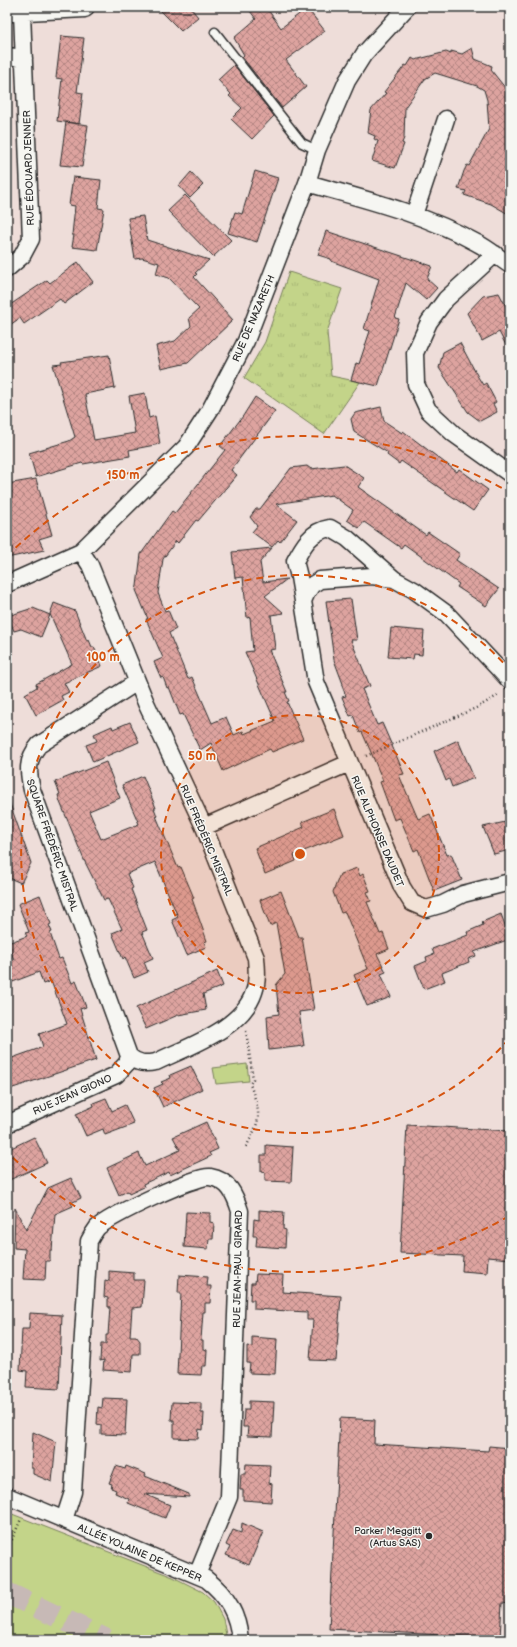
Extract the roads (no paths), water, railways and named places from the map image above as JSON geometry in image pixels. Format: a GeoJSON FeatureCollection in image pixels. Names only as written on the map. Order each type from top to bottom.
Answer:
{"type":"FeatureCollection","features":[{"type":"Feature","properties":{"kind":"street","name":"RUE DE NAZARETH"},"geometry":{"type":"LineString","coordinates":[[7,584],[81,551],[186,447],[210,410],[246,341],[307,183],[317,150],[347,81],[364,54],[407,7]]}},
{"type":"Feature","properties":{"kind":"street","name":"RUE ÉDOUARD JENNER"},"geometry":{"type":"LineString","coordinates":[[7,268],[22,256],[31,239],[24,58],[14,13],[85,9]]}},
{"type":"Feature","properties":{"kind":"street"},"geometry":{"type":"LineString","coordinates":[[7,56],[24,58]]}},
{"type":"Feature","properties":{"kind":"street"},"geometry":{"type":"LineString","coordinates":[[414,215],[446,119]]}},
{"type":"Feature","properties":{"kind":"street"},"geometry":{"type":"LineString","coordinates":[[307,183],[414,215],[458,233],[495,254],[510,265]]}},
{"type":"Feature","properties":{"kind":"street"},"geometry":{"type":"LineString","coordinates":[[495,254],[446,299],[429,322],[415,353],[416,384],[428,410],[443,425],[510,474]]}},
{"type":"Feature","properties":{"kind":"street"},"geometry":{"type":"LineString","coordinates":[[356,760],[316,682],[299,576],[294,561],[306,542],[321,530],[330,528],[347,538],[394,579],[414,590],[447,614],[507,686]]}},
{"type":"Feature","properties":{"kind":"street","name":"RUE FRÉDÉRIC MISTRAL"},"geometry":{"type":"LineString","coordinates":[[81,551],[90,565],[137,682],[204,826],[256,958],[257,970],[254,992],[241,1014],[228,1026],[156,1062],[140,1063],[129,1056]]}},
{"type":"Feature","properties":{"kind":"street"},"geometry":{"type":"LineString","coordinates":[[303,601],[312,585],[320,580],[372,576],[394,579]]}},
{"type":"Feature","properties":{"kind":"street","name":"SQUARE FRÉDÉRIC MISTRAL"},"geometry":{"type":"LineString","coordinates":[[129,1056],[32,790],[28,764],[30,756],[39,745],[137,682]]}},
{"type":"Feature","properties":{"kind":"street","name":"RUE ALPHONSE DAUDET"},"geometry":{"type":"LineString","coordinates":[[204,826],[356,760],[402,887],[412,904],[426,909],[443,904],[463,894],[510,882]]}},
{"type":"Feature","properties":{"kind":"street","name":"RUE JEAN GIONO"},"geometry":{"type":"LineString","coordinates":[[7,1124],[116,1075],[127,1063],[129,1056]]}},
{"type":"Feature","properties":{"kind":"street","name":"RUE JEAN-PAUL GIRARD"},"geometry":{"type":"LineString","coordinates":[[64,1520],[73,1492],[89,1241],[97,1228],[120,1213],[189,1182],[209,1176],[224,1182],[235,1194],[240,1211],[229,1497],[197,1575]]}},
{"type":"Feature","properties":{"kind":"street","name":"ALLÉE YOLAINE DE KEPPER"},"geometry":{"type":"LineString","coordinates":[[7,1496],[197,1575],[214,1585],[228,1602],[236,1619],[240,1640]]}},
{"type":"Feature","properties":{"kind":"lane"},"geometry":{"type":"LineString","coordinates":[[215,32],[302,143],[317,150]]}},
{"type":"Feature","properties":{"kind":"tunnel"},"geometry":{"type":"LineString","coordinates":[[7,1593],[107,1640]]}},
{"type":"Feature","properties":{"kind":"place","name":"Parker Meggitt (Artus SAS)"},"geometry":{"type":"Point","coordinates":[429,1536]}}]}
